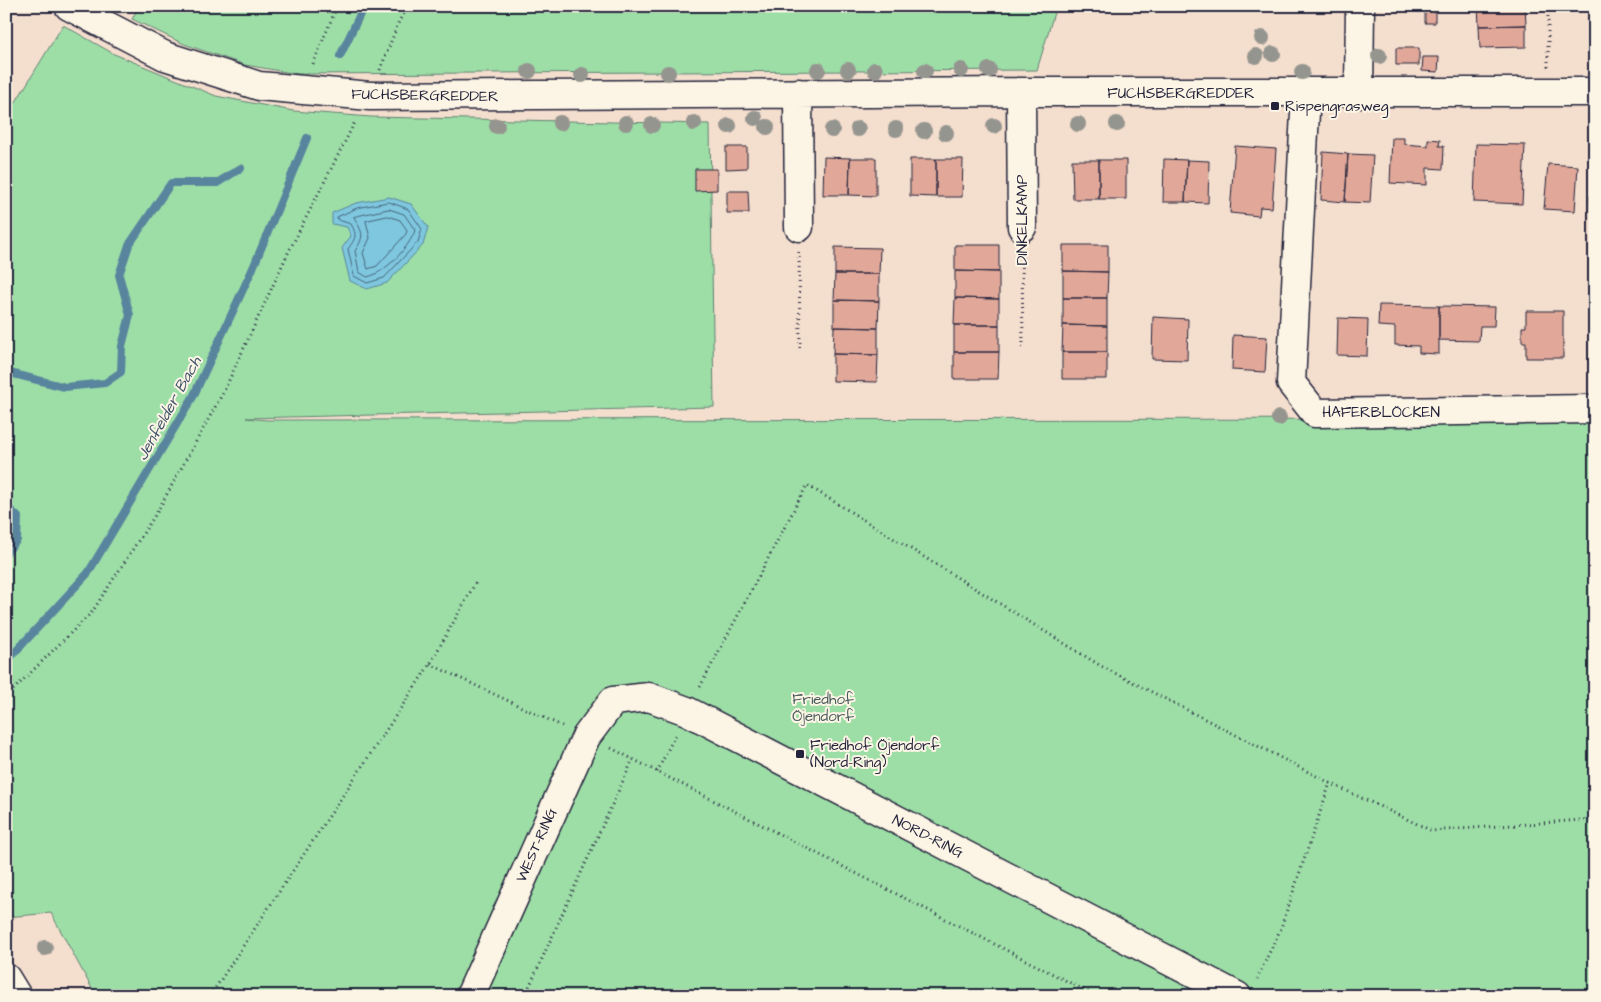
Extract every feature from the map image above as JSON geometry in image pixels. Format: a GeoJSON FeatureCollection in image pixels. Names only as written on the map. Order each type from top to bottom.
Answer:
{"type":"FeatureCollection","features":[{"type":"Feature","properties":{"kind":"street","name":"FUCHSBERGREDDER"},"geometry":{"type":"LineString","coordinates":[[69,6],[165,56],[259,86],[370,96],[1021,92],[1595,92]]}},
{"type":"Feature","properties":{"kind":"street"},"geometry":{"type":"LineString","coordinates":[[1359,93],[1360,6]]}},
{"type":"Feature","properties":{"kind":"street","name":"DINKELKAMP"},"geometry":{"type":"LineString","coordinates":[[1021,92],[1022,226]]}},
{"type":"Feature","properties":{"kind":"street"},"geometry":{"type":"LineString","coordinates":[[798,93],[799,227]]}},
{"type":"Feature","properties":{"kind":"street","name":"HAFERBLÖCKEN"},"geometry":{"type":"LineString","coordinates":[[1306,93],[1291,383],[1315,413],[1595,409]]}},
{"type":"Feature","properties":{"kind":"street","name":"NORD-RING"},"geometry":{"type":"LineString","coordinates":[[613,701],[649,697],[688,711],[1245,992]]}},
{"type":"Feature","properties":{"kind":"street","name":"WEST-RING"},"geometry":{"type":"LineString","coordinates":[[470,996],[586,736],[613,701]]}},
{"type":"Feature","properties":{"kind":"street"},"geometry":{"type":"LineString","coordinates":[[6,978],[17,996]]}},
{"type":"Feature","properties":{"kind":"path"},"geometry":{"type":"LineString","coordinates":[[314,91],[313,62],[337,6]]}},
{"type":"Feature","properties":{"kind":"path"},"geometry":{"type":"LineString","coordinates":[[370,96],[399,22],[409,6]]}},
{"type":"Feature","properties":{"kind":"path"},"geometry":{"type":"LineString","coordinates":[[1548,6],[1548,92]]}},
{"type":"Feature","properties":{"kind":"path"},"geometry":{"type":"LineString","coordinates":[[6,696],[92,612],[157,512],[224,391],[287,255],[356,120],[349,115]]}},
{"type":"Feature","properties":{"kind":"path","name":"DINKELKAMP"},"geometry":{"type":"LineString","coordinates":[[1022,226],[1023,348]]}},
{"type":"Feature","properties":{"kind":"path"},"geometry":{"type":"LineString","coordinates":[[799,227],[800,348]]}},
{"type":"Feature","properties":{"kind":"path"},"geometry":{"type":"LineString","coordinates":[[657,772],[807,485],[1101,666],[1330,783],[1432,832],[1595,819]]}},
{"type":"Feature","properties":{"kind":"path"},"geometry":{"type":"LineString","coordinates":[[210,996],[430,664],[476,582]]}},
{"type":"Feature","properties":{"kind":"path"},"geometry":{"type":"LineString","coordinates":[[430,664],[633,759],[1096,996]]}},
{"type":"Feature","properties":{"kind":"path"},"geometry":{"type":"LineString","coordinates":[[525,996],[633,759]]}},
{"type":"Feature","properties":{"kind":"path"},"geometry":{"type":"LineString","coordinates":[[1245,992],[1281,928],[1330,783]]}},
{"type":"Feature","properties":{"kind":"green space"},"geometry":{"type":"Polygon","coordinates":[[[139,6],[1056,6],[1037,70],[298,74],[245,65],[184,44],[132,19],[139,6]]]}},
{"type":"Feature","properties":{"kind":"green space","name":"Friedhof Öjendorf"},"geometry":{"type":"Polygon","coordinates":[[[63,25],[114,54],[216,96],[293,111],[371,117],[710,124],[714,407],[246,418],[267,420],[1595,419],[1595,996],[96,996],[51,913],[6,917],[6,118],[63,25]]]}},
{"type":"Feature","properties":{"kind":"water"},"geometry":{"type":"Polygon","coordinates":[[[389,197],[411,204],[428,227],[423,245],[387,283],[367,289],[350,281],[342,248],[351,236],[347,227],[332,224],[332,213],[356,203],[389,197]]]}},
{"type":"Feature","properties":{"kind":"building"},"geometry":{"type":"Polygon","coordinates":[[[1478,6],[1525,6],[1526,25],[1479,26],[1478,6]]]}},
{"type":"Feature","properties":{"kind":"building"},"geometry":{"type":"Polygon","coordinates":[[[1425,9],[1435,9],[1435,23],[1425,23],[1425,9]]]}},
{"type":"Feature","properties":{"kind":"building"},"geometry":{"type":"Polygon","coordinates":[[[1526,25],[1526,47],[1480,48],[1479,26],[1526,25]]]}},
{"type":"Feature","properties":{"kind":"building"},"geometry":{"type":"Polygon","coordinates":[[[1396,48],[1419,48],[1419,65],[1396,65],[1396,48]]]}},
{"type":"Feature","properties":{"kind":"building"},"geometry":{"type":"Polygon","coordinates":[[[1423,57],[1439,57],[1438,72],[1422,71],[1423,57]]]}},
{"type":"Feature","properties":{"kind":"building"},"geometry":{"type":"Polygon","coordinates":[[[1392,138],[1404,138],[1404,144],[1428,146],[1428,139],[1440,140],[1439,146],[1444,146],[1443,169],[1427,168],[1427,185],[1390,183],[1392,138]]]}},
{"type":"Feature","properties":{"kind":"building"},"geometry":{"type":"Polygon","coordinates":[[[1476,144],[1525,145],[1522,204],[1474,202],[1476,144]]]}},
{"type":"Feature","properties":{"kind":"building"},"geometry":{"type":"Polygon","coordinates":[[[1235,146],[1276,149],[1272,208],[1260,207],[1259,216],[1230,213],[1235,146]]]}},
{"type":"Feature","properties":{"kind":"building"},"geometry":{"type":"Polygon","coordinates":[[[1592,146],[1595,146],[1595,177],[1592,177],[1592,146]]]}},
{"type":"Feature","properties":{"kind":"building"},"geometry":{"type":"Polygon","coordinates":[[[726,147],[747,147],[747,168],[726,169],[726,147]]]}},
{"type":"Feature","properties":{"kind":"building"},"geometry":{"type":"Polygon","coordinates":[[[1323,152],[1348,154],[1345,202],[1321,200],[1323,152]]]}},
{"type":"Feature","properties":{"kind":"building"},"geometry":{"type":"Polygon","coordinates":[[[1348,154],[1373,155],[1370,203],[1345,202],[1348,154]]]}},
{"type":"Feature","properties":{"kind":"building"},"geometry":{"type":"Polygon","coordinates":[[[824,157],[850,158],[849,195],[823,195],[824,157]]]}},
{"type":"Feature","properties":{"kind":"building"},"geometry":{"type":"Polygon","coordinates":[[[850,158],[876,158],[876,196],[849,195],[850,158]]]}},
{"type":"Feature","properties":{"kind":"building"},"geometry":{"type":"Polygon","coordinates":[[[910,159],[936,159],[936,197],[910,196],[910,159]]]}},
{"type":"Feature","properties":{"kind":"building"},"geometry":{"type":"Polygon","coordinates":[[[936,159],[963,159],[962,197],[936,197],[936,159]]]}},
{"type":"Feature","properties":{"kind":"building"},"geometry":{"type":"Polygon","coordinates":[[[1164,159],[1187,160],[1185,202],[1163,202],[1164,159]]]}},
{"type":"Feature","properties":{"kind":"building"},"geometry":{"type":"Polygon","coordinates":[[[1072,160],[1099,160],[1099,199],[1073,199],[1072,160]]]}},
{"type":"Feature","properties":{"kind":"building"},"geometry":{"type":"Polygon","coordinates":[[[1099,160],[1126,160],[1126,199],[1099,199],[1099,160]]]}},
{"type":"Feature","properties":{"kind":"building"},"geometry":{"type":"Polygon","coordinates":[[[1187,160],[1209,161],[1208,203],[1185,202],[1187,160]]]}},
{"type":"Feature","properties":{"kind":"building"},"geometry":{"type":"Polygon","coordinates":[[[1548,164],[1578,166],[1575,211],[1544,209],[1548,164]]]}},
{"type":"Feature","properties":{"kind":"building"},"geometry":{"type":"Polygon","coordinates":[[[695,169],[717,169],[717,190],[695,191],[695,169]]]}},
{"type":"Feature","properties":{"kind":"building"},"geometry":{"type":"Polygon","coordinates":[[[727,191],[748,191],[749,213],[727,213],[727,191]]]}},
{"type":"Feature","properties":{"kind":"building"},"geometry":{"type":"Polygon","coordinates":[[[1595,195],[1595,212],[1591,212],[1590,196],[1595,195]]]}},
{"type":"Feature","properties":{"kind":"building"},"geometry":{"type":"Polygon","coordinates":[[[955,245],[999,245],[999,272],[955,271],[955,245]]]}},
{"type":"Feature","properties":{"kind":"building"},"geometry":{"type":"Polygon","coordinates":[[[1063,245],[1108,245],[1108,272],[1063,271],[1063,245]]]}},
{"type":"Feature","properties":{"kind":"building"},"geometry":{"type":"Polygon","coordinates":[[[835,247],[880,248],[879,274],[835,274],[835,247]]]}},
{"type":"Feature","properties":{"kind":"building"},"geometry":{"type":"Polygon","coordinates":[[[955,271],[999,272],[999,299],[955,298],[955,271]]]}},
{"type":"Feature","properties":{"kind":"building"},"geometry":{"type":"Polygon","coordinates":[[[1063,271],[1108,272],[1107,298],[1063,298],[1063,271]]]}},
{"type":"Feature","properties":{"kind":"building"},"geometry":{"type":"Polygon","coordinates":[[[835,274],[879,274],[879,301],[834,300],[835,274]]]}},
{"type":"Feature","properties":{"kind":"building"},"geometry":{"type":"Polygon","coordinates":[[[955,298],[999,299],[999,325],[954,325],[955,298]]]}},
{"type":"Feature","properties":{"kind":"building"},"geometry":{"type":"Polygon","coordinates":[[[1063,298],[1107,298],[1107,326],[1063,325],[1063,298]]]}},
{"type":"Feature","properties":{"kind":"building"},"geometry":{"type":"Polygon","coordinates":[[[834,300],[879,301],[878,328],[834,327],[834,300]]]}},
{"type":"Feature","properties":{"kind":"building"},"geometry":{"type":"Polygon","coordinates":[[[1379,305],[1439,306],[1439,354],[1419,353],[1419,346],[1395,345],[1395,327],[1378,326],[1379,305]]]}},
{"type":"Feature","properties":{"kind":"building"},"geometry":{"type":"Polygon","coordinates":[[[1439,306],[1495,307],[1494,326],[1480,326],[1479,341],[1439,340],[1439,306]]]}},
{"type":"Feature","properties":{"kind":"building"},"geometry":{"type":"Polygon","coordinates":[[[1526,311],[1563,311],[1563,358],[1526,358],[1526,342],[1522,342],[1522,327],[1526,327],[1526,311]]]}},
{"type":"Feature","properties":{"kind":"building"},"geometry":{"type":"Polygon","coordinates":[[[1153,317],[1188,319],[1187,360],[1152,359],[1153,317]]]}},
{"type":"Feature","properties":{"kind":"building"},"geometry":{"type":"Polygon","coordinates":[[[1338,318],[1368,319],[1367,356],[1337,355],[1338,318]]]}},
{"type":"Feature","properties":{"kind":"building"},"geometry":{"type":"Polygon","coordinates":[[[954,325],[999,325],[999,352],[954,352],[954,325]]]}},
{"type":"Feature","properties":{"kind":"building"},"geometry":{"type":"Polygon","coordinates":[[[1063,325],[1107,326],[1107,352],[1062,352],[1063,325]]]}},
{"type":"Feature","properties":{"kind":"building"},"geometry":{"type":"Polygon","coordinates":[[[834,327],[878,328],[878,355],[833,354],[834,327]]]}},
{"type":"Feature","properties":{"kind":"building"},"geometry":{"type":"Polygon","coordinates":[[[1233,335],[1267,337],[1265,372],[1232,370],[1233,335]]]}},
{"type":"Feature","properties":{"kind":"building"},"geometry":{"type":"Polygon","coordinates":[[[954,352],[999,352],[998,379],[954,379],[954,352]]]}},
{"type":"Feature","properties":{"kind":"building"},"geometry":{"type":"Polygon","coordinates":[[[1062,352],[1107,352],[1107,379],[1062,379],[1062,352]]]}},
{"type":"Feature","properties":{"kind":"building"},"geometry":{"type":"Polygon","coordinates":[[[833,354],[878,355],[877,382],[833,381],[833,354]]]}},
{"type":"Feature","properties":{"kind":"waterway","name":"Jenfelder Bach"},"geometry":{"type":"LineString","coordinates":[[340,56],[364,6]]}},
{"type":"Feature","properties":{"kind":"waterway","name":"Jenfelder Bach"},"geometry":{"type":"LineString","coordinates":[[6,662],[88,573],[193,397],[253,268],[307,138]]}},
{"type":"Feature","properties":{"kind":"waterway"},"geometry":{"type":"LineString","coordinates":[[6,372],[65,387],[105,383],[121,372],[122,346],[130,315],[119,275],[129,245],[171,183],[217,183],[241,168]]}},
{"type":"Feature","properties":{"kind":"waterway"},"geometry":{"type":"LineString","coordinates":[[6,506],[18,517],[17,540],[6,553]]}},
{"type":"Feature","properties":{"kind":"place","name":"Rispengrasweg"},"geometry":{"type":"Point","coordinates":[1275,106]}},
{"type":"Feature","properties":{"kind":"place","name":"Friedhof Öjendorf (Nord-Ring)"},"geometry":{"type":"Point","coordinates":[800,754]}}]}
